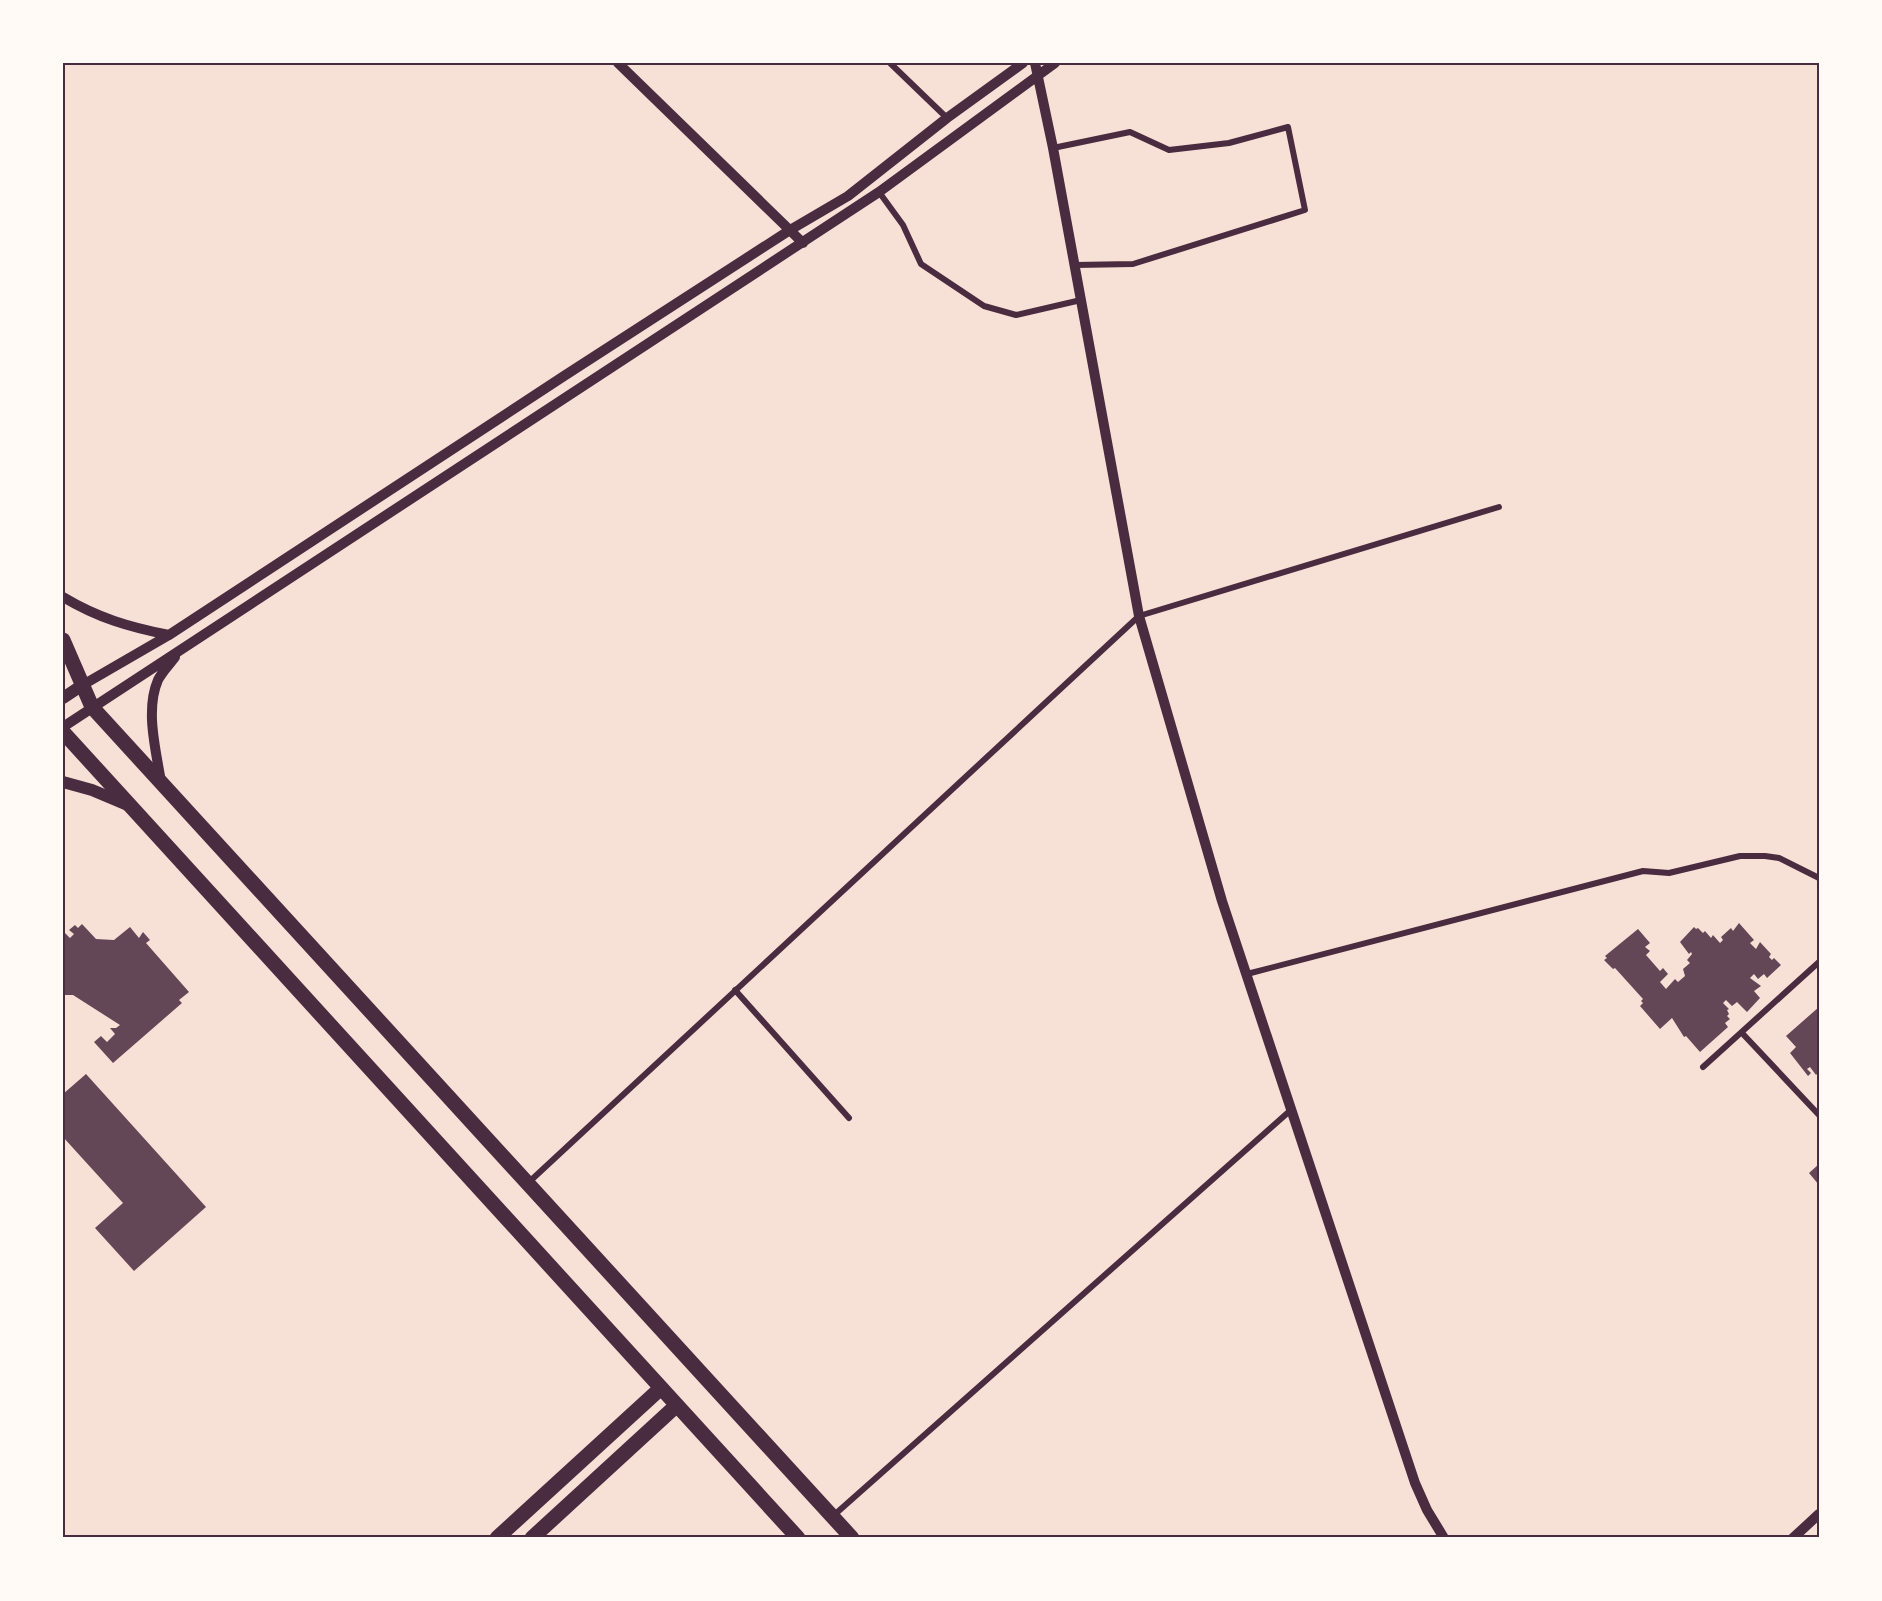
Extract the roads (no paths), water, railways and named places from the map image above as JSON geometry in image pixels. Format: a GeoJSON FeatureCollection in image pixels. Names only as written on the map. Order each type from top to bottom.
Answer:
{"type":"FeatureCollection","features":[{"type":"Feature","properties":{"kind":"highway"},"geometry":{"type":"LineString","coordinates":[[63,640],[92,707],[852,1538]]}},
{"type":"Feature","properties":{"kind":"highway"},"geometry":{"type":"LineString","coordinates":[[63,732],[798,1538]]}},
{"type":"Feature","properties":{"kind":"highway"},"geometry":{"type":"LineString","coordinates":[[497,1538],[661,1388]]}},
{"type":"Feature","properties":{"kind":"highway"},"geometry":{"type":"LineString","coordinates":[[532,1538],[677,1405]]}},
{"type":"Feature","properties":{"kind":"main road"},"geometry":{"type":"LineString","coordinates":[[63,698],[81,686]]}},
{"type":"Feature","properties":{"kind":"main road"},"geometry":{"type":"LineString","coordinates":[[63,782],[92,790],[130,806]]}},
{"type":"Feature","properties":{"kind":"street"},"geometry":{"type":"LineString","coordinates":[[618,63],[803,243]]}},
{"type":"Feature","properties":{"kind":"street"},"geometry":{"type":"LineString","coordinates":[[890,63],[947,118]]}},
{"type":"Feature","properties":{"kind":"street"},"geometry":{"type":"LineString","coordinates":[[81,686],[169,635],[574,369],[790,230],[848,196],[947,118],[1023,63]]}},
{"type":"Feature","properties":{"kind":"street"},"geometry":{"type":"LineString","coordinates":[[1035,63],[1053,148],[1139,616],[1222,901],[1415,1483],[1427,1510],[1444,1538]]}},
{"type":"Feature","properties":{"kind":"street"},"geometry":{"type":"LineString","coordinates":[[63,727],[803,243],[879,192],[1055,63]]}},
{"type":"Feature","properties":{"kind":"street"},"geometry":{"type":"LineString","coordinates":[[1053,148],[1130,132],[1169,150],[1229,143],[1288,127],[1305,210],[1133,264],[1075,265]]}},
{"type":"Feature","properties":{"kind":"street"},"geometry":{"type":"LineString","coordinates":[[879,192],[903,225],[921,264],[984,306],[1016,315],[1081,300]]}},
{"type":"Feature","properties":{"kind":"street"},"geometry":{"type":"LineString","coordinates":[[527,1183],[1139,616],[1499,507]]}},
{"type":"Feature","properties":{"kind":"street"},"geometry":{"type":"LineString","coordinates":[[63,597],[92,614],[137,629],[169,635]]}},
{"type":"Feature","properties":{"kind":"street"},"geometry":{"type":"LineString","coordinates":[[161,782],[154,738],[153,703],[159,678],[180,651]]}},
{"type":"Feature","properties":{"kind":"street"},"geometry":{"type":"LineString","coordinates":[[1247,974],[1643,871],[1669,873],[1740,855],[1779,858],[1819,878]]}},
{"type":"Feature","properties":{"kind":"street"},"geometry":{"type":"LineString","coordinates":[[1703,1067],[1819,962]]}},
{"type":"Feature","properties":{"kind":"street"},"geometry":{"type":"LineString","coordinates":[[735,990],[849,1118]]}},
{"type":"Feature","properties":{"kind":"street"},"geometry":{"type":"LineString","coordinates":[[1742,1033],[1819,1115]]}},
{"type":"Feature","properties":{"kind":"street"},"geometry":{"type":"LineString","coordinates":[[832,1516],[1292,1109]]}},
{"type":"Feature","properties":{"kind":"street"},"geometry":{"type":"LineString","coordinates":[[1793,1538],[1819,1514]]}}]}
